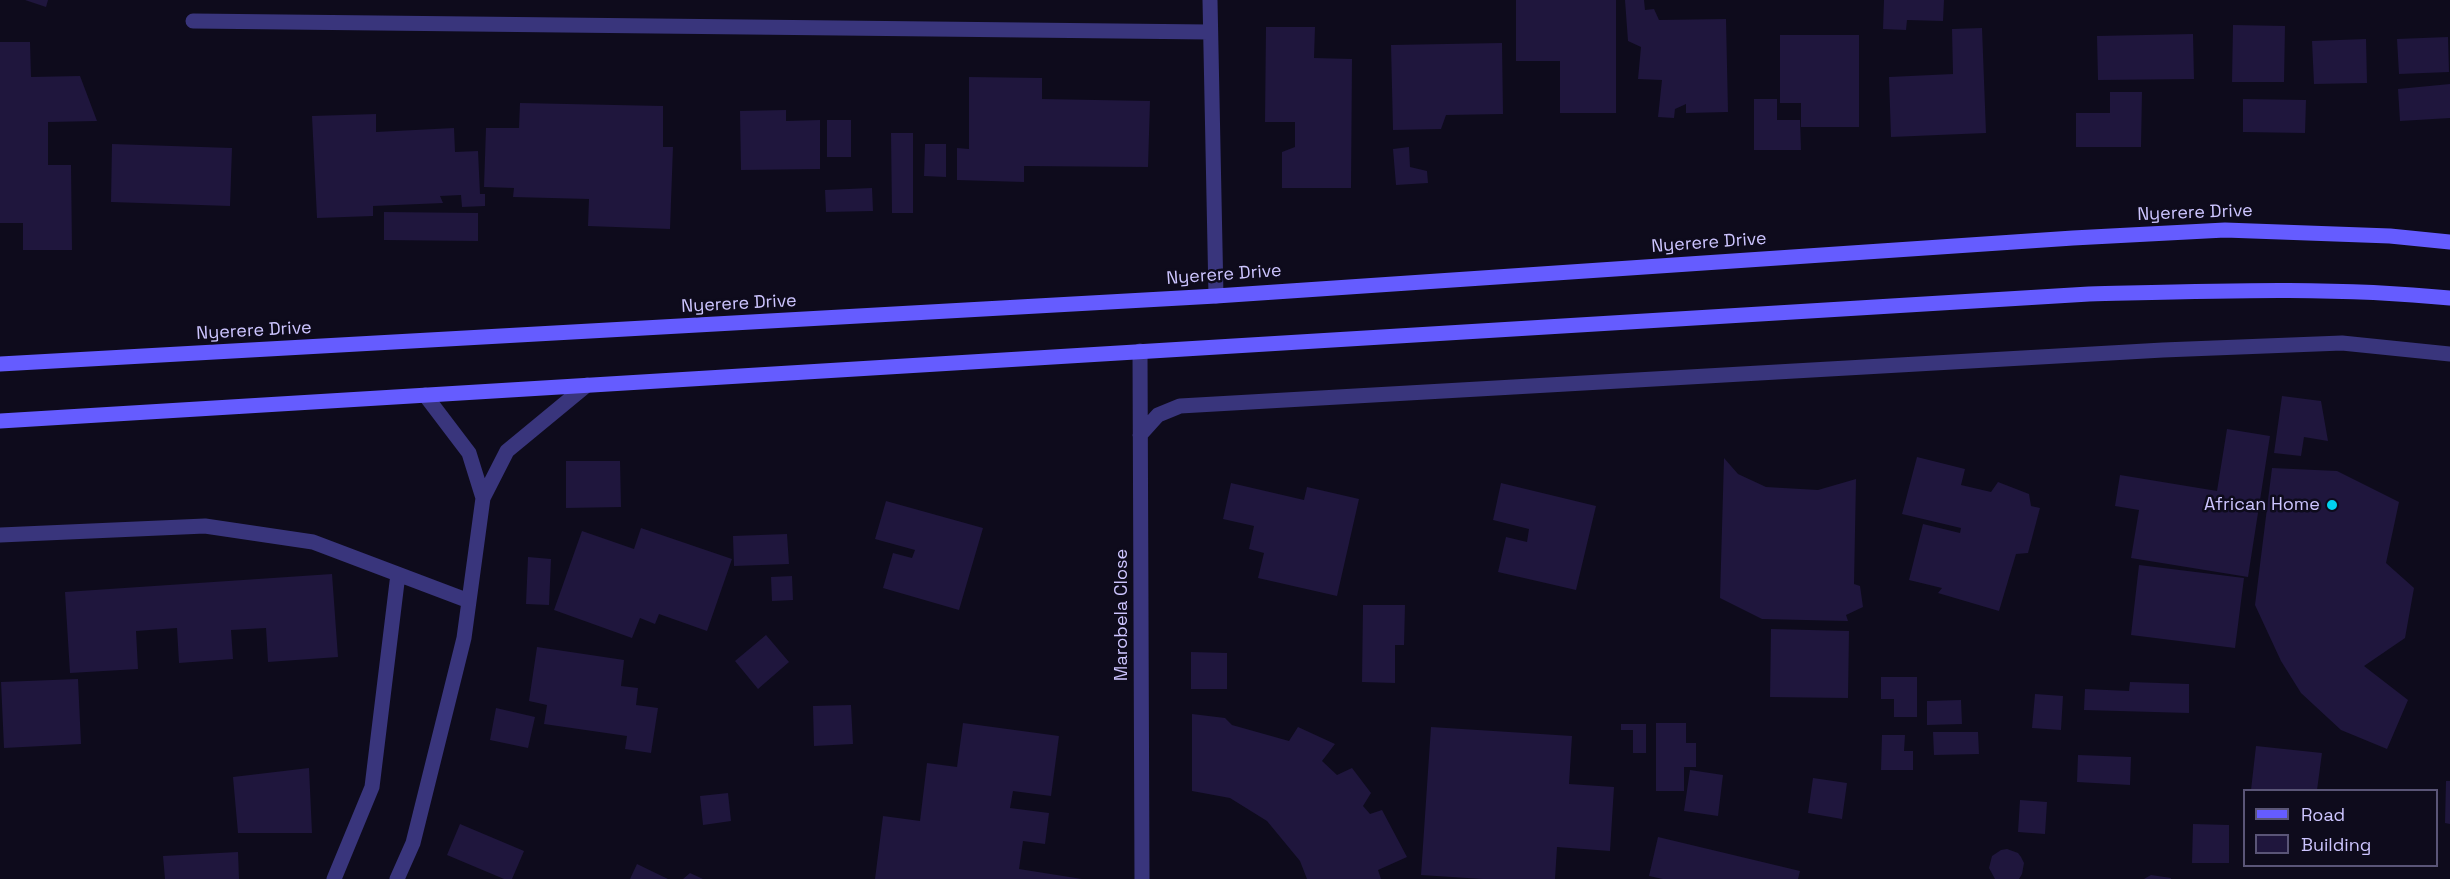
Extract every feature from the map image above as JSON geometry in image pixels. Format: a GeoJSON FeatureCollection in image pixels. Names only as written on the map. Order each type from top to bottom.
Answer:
{"type":"FeatureCollection","features":[{"type":"Feature","properties":{"kind":"main road","name":"Nyerere Drive"},"geometry":{"type":"LineString","coordinates":[[0,364],[1216,296],[2061,238],[2225,230],[2390,236],[2450,242]]}},
{"type":"Feature","properties":{"kind":"main road"},"geometry":{"type":"LineString","coordinates":[[0,421],[2089,294],[2246,290],[2357,291],[2450,298]]}},
{"type":"Feature","properties":{"kind":"street"},"geometry":{"type":"LineString","coordinates":[[1210,0],[1216,296]]}},
{"type":"Feature","properties":{"kind":"street"},"geometry":{"type":"LineString","coordinates":[[193,21],[1209,32]]}},
{"type":"Feature","properties":{"kind":"street"},"geometry":{"type":"LineString","coordinates":[[1140,435],[1158,415],[1180,406],[2163,350],[2342,343],[2450,354]]}},
{"type":"Feature","properties":{"kind":"street","name":"Marobela Close"},"geometry":{"type":"LineString","coordinates":[[1140,351],[1142,879]]}},
{"type":"Feature","properties":{"kind":"street"},"geometry":{"type":"LineString","coordinates":[[397,879],[413,843],[464,638],[483,498],[507,451],[587,385]]}},
{"type":"Feature","properties":{"kind":"street"},"geometry":{"type":"LineString","coordinates":[[425,395],[469,453],[483,498]]}},
{"type":"Feature","properties":{"kind":"street"},"geometry":{"type":"LineString","coordinates":[[0,535],[206,526],[314,542],[469,601]]}},
{"type":"Feature","properties":{"kind":"street"},"geometry":{"type":"LineString","coordinates":[[334,879],[372,787],[398,574]]}},
{"type":"Feature","properties":{"kind":"building"},"geometry":{"type":"Polygon","coordinates":[[[25,0],[48,0],[46,7],[25,0]]]}},
{"type":"Feature","properties":{"kind":"building"},"geometry":{"type":"Polygon","coordinates":[[[1516,0],[1616,0],[1616,113],[1560,113],[1560,61],[1516,61],[1516,0]]]}},
{"type":"Feature","properties":{"kind":"building"},"geometry":{"type":"Polygon","coordinates":[[[1625,0],[1644,0],[1645,10],[1654,9],[1659,20],[1726,19],[1728,112],[1686,113],[1686,104],[1675,109],[1674,118],[1658,117],[1662,80],[1638,79],[1641,47],[1628,41],[1625,0]]]}},
{"type":"Feature","properties":{"kind":"building"},"geometry":{"type":"Polygon","coordinates":[[[1884,0],[1944,0],[1943,21],[1907,20],[1906,30],[1883,29],[1884,0]]]}},
{"type":"Feature","properties":{"kind":"building"},"geometry":{"type":"Polygon","coordinates":[[[2233,25],[2285,26],[2284,82],[2232,82],[2233,25]]]}},
{"type":"Feature","properties":{"kind":"building"},"geometry":{"type":"Polygon","coordinates":[[[1266,27],[1315,27],[1314,58],[1352,59],[1351,188],[1282,188],[1282,152],[1295,147],[1295,122],[1265,122],[1266,27]]]}},
{"type":"Feature","properties":{"kind":"building"},"geometry":{"type":"Polygon","coordinates":[[[1982,28],[1986,133],[1891,137],[1889,77],[1953,74],[1952,29],[1982,28]]]}},
{"type":"Feature","properties":{"kind":"building"},"geometry":{"type":"Polygon","coordinates":[[[2193,34],[2194,79],[2098,80],[2097,36],[2193,34]]]}},
{"type":"Feature","properties":{"kind":"building"},"geometry":{"type":"Polygon","coordinates":[[[1780,35],[1859,35],[1859,127],[1801,127],[1801,103],[1780,103],[1780,35]]]}},
{"type":"Feature","properties":{"kind":"building"},"geometry":{"type":"Polygon","coordinates":[[[2448,37],[2449,72],[2399,74],[2397,39],[2448,37]]]}},
{"type":"Feature","properties":{"kind":"building"},"geometry":{"type":"Polygon","coordinates":[[[2366,39],[2367,83],[2314,84],[2312,41],[2366,39]]]}},
{"type":"Feature","properties":{"kind":"building"},"geometry":{"type":"Polygon","coordinates":[[[0,42],[30,42],[31,77],[80,76],[97,121],[48,122],[48,165],[71,165],[72,250],[23,250],[23,223],[0,223],[0,42]]]}},
{"type":"Feature","properties":{"kind":"building"},"geometry":{"type":"Polygon","coordinates":[[[1502,43],[1503,114],[1446,115],[1441,129],[1393,130],[1391,45],[1502,43]]]}},
{"type":"Feature","properties":{"kind":"building"},"geometry":{"type":"Polygon","coordinates":[[[969,77],[1042,78],[1042,99],[1150,101],[1148,167],[1024,166],[1024,182],[957,180],[957,148],[969,149],[969,77]]]}},
{"type":"Feature","properties":{"kind":"building"},"geometry":{"type":"Polygon","coordinates":[[[2450,84],[2450,118],[2400,121],[2398,89],[2450,84]]]}},
{"type":"Feature","properties":{"kind":"building"},"geometry":{"type":"Polygon","coordinates":[[[2110,92],[2142,92],[2141,147],[2076,147],[2076,113],[2110,113],[2110,92]]]}},
{"type":"Feature","properties":{"kind":"building"},"geometry":{"type":"Polygon","coordinates":[[[1754,99],[1777,99],[1777,120],[1800,120],[1801,150],[1754,150],[1754,99]]]}},
{"type":"Feature","properties":{"kind":"building"},"geometry":{"type":"Polygon","coordinates":[[[2243,99],[2306,100],[2305,133],[2243,132],[2243,99]]]}},
{"type":"Feature","properties":{"kind":"building"},"geometry":{"type":"Polygon","coordinates":[[[520,103],[663,106],[663,147],[673,147],[670,229],[588,226],[589,199],[513,197],[514,188],[484,187],[486,128],[519,128],[520,103]]]}},
{"type":"Feature","properties":{"kind":"building"},"geometry":{"type":"Polygon","coordinates":[[[786,110],[786,121],[820,120],[820,169],[741,170],[740,111],[786,110]]]}},
{"type":"Feature","properties":{"kind":"building"},"geometry":{"type":"Polygon","coordinates":[[[376,114],[376,132],[454,128],[455,152],[478,151],[480,194],[485,194],[485,206],[462,207],[461,195],[440,196],[443,203],[373,206],[373,216],[317,218],[312,116],[376,114]]]}},
{"type":"Feature","properties":{"kind":"building"},"geometry":{"type":"Polygon","coordinates":[[[827,120],[851,120],[851,157],[827,157],[827,120]]]}},
{"type":"Feature","properties":{"kind":"building"},"geometry":{"type":"Polygon","coordinates":[[[891,133],[913,133],[913,213],[892,213],[891,133]]]}},
{"type":"Feature","properties":{"kind":"building"},"geometry":{"type":"Polygon","coordinates":[[[112,144],[232,148],[230,206],[111,202],[112,144]]]}},
{"type":"Feature","properties":{"kind":"building"},"geometry":{"type":"Polygon","coordinates":[[[925,144],[946,144],[946,177],[924,176],[925,144]]]}},
{"type":"Feature","properties":{"kind":"building"},"geometry":{"type":"Polygon","coordinates":[[[1409,147],[1410,167],[1427,171],[1428,183],[1396,185],[1393,149],[1409,147]]]}},
{"type":"Feature","properties":{"kind":"building"},"geometry":{"type":"Polygon","coordinates":[[[872,188],[873,211],[826,212],[825,190],[872,188]]]}},
{"type":"Feature","properties":{"kind":"building"},"geometry":{"type":"Polygon","coordinates":[[[384,212],[478,213],[478,241],[384,240],[384,212]]]}},
{"type":"Feature","properties":{"kind":"building"},"geometry":{"type":"Polygon","coordinates":[[[2282,396],[2321,401],[2328,441],[2304,437],[2301,456],[2274,453],[2282,396]]]}},
{"type":"Feature","properties":{"kind":"building"},"geometry":{"type":"Polygon","coordinates":[[[2227,429],[2270,436],[2248,577],[2131,558],[2139,510],[2115,506],[2120,475],[2217,491],[2227,429]]]}},
{"type":"Feature","properties":{"kind":"building"},"geometry":{"type":"Polygon","coordinates":[[[1917,457],[1965,469],[1961,485],[1991,492],[1998,482],[2029,494],[2031,506],[2040,508],[2028,553],[2016,554],[1999,611],[1938,593],[1942,588],[1909,580],[1923,524],[1960,533],[1961,528],[1902,514],[1917,457]]]}},
{"type":"Feature","properties":{"kind":"building"},"geometry":{"type":"Polygon","coordinates":[[[1724,458],[1738,474],[1766,487],[1818,490],[1856,479],[1854,584],[1860,586],[1863,607],[1846,615],[1848,621],[1762,619],[1720,598],[1724,458]]]}},
{"type":"Feature","properties":{"kind":"building"},"geometry":{"type":"Polygon","coordinates":[[[566,461],[620,461],[621,507],[566,508],[566,461]]]}},
{"type":"Feature","properties":{"kind":"building"},"geometry":{"type":"Polygon","coordinates":[[[2272,468],[2337,471],[2399,502],[2386,563],[2414,588],[2405,638],[2364,666],[2408,700],[2387,749],[2341,730],[2301,693],[2281,661],[2255,605],[2272,468]]]}},
{"type":"Feature","properties":{"kind":"building"},"geometry":{"type":"Polygon","coordinates":[[[1231,483],[1304,500],[1307,487],[1359,499],[1337,596],[1258,578],[1264,553],[1249,549],[1254,526],[1223,519],[1231,483]]]}},
{"type":"Feature","properties":{"kind":"building"},"geometry":{"type":"Polygon","coordinates":[[[1501,483],[1596,506],[1576,590],[1498,572],[1506,537],[1527,542],[1529,529],[1493,520],[1501,483]]]}},
{"type":"Feature","properties":{"kind":"building"},"geometry":{"type":"Polygon","coordinates":[[[886,501],[983,528],[959,610],[883,588],[893,553],[912,558],[915,550],[875,539],[886,501]]]}},
{"type":"Feature","properties":{"kind":"building"},"geometry":{"type":"Polygon","coordinates":[[[641,528],[732,559],[707,631],[659,614],[655,624],[640,618],[632,638],[554,610],[582,531],[634,549],[641,528]]]}},
{"type":"Feature","properties":{"kind":"building"},"geometry":{"type":"Polygon","coordinates":[[[787,534],[789,564],[734,566],[733,536],[787,534]]]}},
{"type":"Feature","properties":{"kind":"building"},"geometry":{"type":"Polygon","coordinates":[[[528,557],[551,559],[549,605],[526,604],[528,557]]]}},
{"type":"Feature","properties":{"kind":"building"},"geometry":{"type":"Polygon","coordinates":[[[2139,565],[2244,578],[2235,648],[2131,635],[2139,565]]]}},
{"type":"Feature","properties":{"kind":"building"},"geometry":{"type":"Polygon","coordinates":[[[332,574],[338,657],[268,662],[266,628],[231,630],[233,659],[179,663],[177,628],[136,631],[138,669],[70,673],[65,592],[332,574]]]}},
{"type":"Feature","properties":{"kind":"building"},"geometry":{"type":"Polygon","coordinates":[[[792,576],[793,600],[772,601],[771,577],[792,576]]]}},
{"type":"Feature","properties":{"kind":"building"},"geometry":{"type":"Polygon","coordinates":[[[1363,605],[1405,605],[1404,645],[1395,645],[1395,683],[1362,682],[1363,605]]]}},
{"type":"Feature","properties":{"kind":"building"},"geometry":{"type":"Polygon","coordinates":[[[1771,629],[1849,631],[1848,698],[1770,697],[1771,629]]]}},
{"type":"Feature","properties":{"kind":"building"},"geometry":{"type":"Polygon","coordinates":[[[766,635],[789,662],[758,689],[735,661],[766,635]]]}},
{"type":"Feature","properties":{"kind":"building"},"geometry":{"type":"Polygon","coordinates":[[[537,647],[624,660],[621,686],[638,688],[636,705],[658,708],[651,753],[625,749],[627,736],[544,724],[547,705],[529,701],[537,647]]]}},
{"type":"Feature","properties":{"kind":"building"},"geometry":{"type":"Polygon","coordinates":[[[1191,652],[1227,653],[1227,689],[1191,689],[1191,652]]]}},
{"type":"Feature","properties":{"kind":"building"},"geometry":{"type":"Polygon","coordinates":[[[1881,677],[1917,677],[1917,717],[1894,717],[1894,699],[1881,699],[1881,677]]]}},
{"type":"Feature","properties":{"kind":"building"},"geometry":{"type":"Polygon","coordinates":[[[78,679],[81,744],[4,748],[1,682],[78,679]]]}},
{"type":"Feature","properties":{"kind":"building"},"geometry":{"type":"Polygon","coordinates":[[[2130,682],[2189,684],[2189,713],[2084,710],[2085,689],[2129,691],[2130,682]]]}},
{"type":"Feature","properties":{"kind":"building"},"geometry":{"type":"Polygon","coordinates":[[[2035,694],[2063,696],[2061,730],[2032,728],[2035,694]]]}},
{"type":"Feature","properties":{"kind":"building"},"geometry":{"type":"Polygon","coordinates":[[[1961,700],[1962,724],[1927,725],[1927,701],[1961,700]]]}},
{"type":"Feature","properties":{"kind":"building"},"geometry":{"type":"Polygon","coordinates":[[[851,705],[853,744],[814,746],[813,706],[851,705]]]}},
{"type":"Feature","properties":{"kind":"building"},"geometry":{"type":"Polygon","coordinates":[[[496,708],[535,717],[528,748],[490,740],[496,708]]]}},
{"type":"Feature","properties":{"kind":"building"},"geometry":{"type":"Polygon","coordinates":[[[1192,714],[1225,718],[1232,725],[1289,741],[1298,727],[1335,744],[1322,761],[1337,775],[1352,768],[1371,793],[1363,806],[1370,814],[1382,810],[1407,857],[1378,870],[1381,879],[1307,879],[1300,861],[1267,821],[1230,798],[1192,791],[1192,714]]]}},
{"type":"Feature","properties":{"kind":"building"},"geometry":{"type":"Polygon","coordinates":[[[963,723],[1059,736],[1051,796],[1013,791],[1010,808],[1049,813],[1045,844],[1023,841],[1019,869],[1082,879],[875,879],[883,816],[920,821],[927,763],[957,767],[963,723]]]}},
{"type":"Feature","properties":{"kind":"building"},"geometry":{"type":"Polygon","coordinates":[[[1656,723],[1686,723],[1686,743],[1696,743],[1696,767],[1684,767],[1684,791],[1656,791],[1656,723]]]}},
{"type":"Feature","properties":{"kind":"building"},"geometry":{"type":"Polygon","coordinates":[[[1621,724],[1646,724],[1646,753],[1633,753],[1633,730],[1621,730],[1621,724]]]}},
{"type":"Feature","properties":{"kind":"building"},"geometry":{"type":"Polygon","coordinates":[[[1431,727],[1572,736],[1569,784],[1614,787],[1610,851],[1557,847],[1555,879],[1483,879],[1421,875],[1431,727]]]}},
{"type":"Feature","properties":{"kind":"building"},"geometry":{"type":"Polygon","coordinates":[[[1933,732],[1978,732],[1979,754],[1934,755],[1933,732]]]}},
{"type":"Feature","properties":{"kind":"building"},"geometry":{"type":"Polygon","coordinates":[[[1882,735],[1905,735],[1904,751],[1913,751],[1913,770],[1881,770],[1882,735]]]}},
{"type":"Feature","properties":{"kind":"building"},"geometry":{"type":"Polygon","coordinates":[[[2256,746],[2322,753],[2317,789],[2251,789],[2256,746]]]}},
{"type":"Feature","properties":{"kind":"building"},"geometry":{"type":"Polygon","coordinates":[[[2078,755],[2131,757],[2130,785],[2077,782],[2078,755]]]}},
{"type":"Feature","properties":{"kind":"building"},"geometry":{"type":"Polygon","coordinates":[[[309,768],[312,833],[238,833],[233,777],[309,768]]]}},
{"type":"Feature","properties":{"kind":"building"},"geometry":{"type":"Polygon","coordinates":[[[1690,770],[1723,775],[1718,816],[1684,811],[1690,770]]]}},
{"type":"Feature","properties":{"kind":"building"},"geometry":{"type":"Polygon","coordinates":[[[1813,778],[1847,783],[1842,819],[1808,813],[1813,778]]]}},
{"type":"Feature","properties":{"kind":"building"},"geometry":{"type":"Polygon","coordinates":[[[2446,781],[2450,781],[2450,824],[2445,823],[2446,781]]]}},
{"type":"Feature","properties":{"kind":"building"},"geometry":{"type":"Polygon","coordinates":[[[728,793],[731,821],[703,825],[700,796],[728,793]]]}},
{"type":"Feature","properties":{"kind":"building"},"geometry":{"type":"Polygon","coordinates":[[[2020,800],[2047,802],[2045,834],[2018,832],[2020,800]]]}},
{"type":"Feature","properties":{"kind":"building"},"geometry":{"type":"Polygon","coordinates":[[[460,824],[524,851],[512,879],[504,879],[447,855],[460,824]]]}},
{"type":"Feature","properties":{"kind":"building"},"geometry":{"type":"Polygon","coordinates":[[[2193,824],[2229,825],[2229,863],[2192,863],[2193,824]]]}},
{"type":"Feature","properties":{"kind":"building"},"geometry":{"type":"Polygon","coordinates":[[[1658,837],[1800,871],[1798,879],[1663,879],[1649,876],[1658,837]]]}},
{"type":"Feature","properties":{"kind":"building"},"geometry":{"type":"Polygon","coordinates":[[[2007,849],[2018,853],[2021,857],[2024,863],[2022,874],[2019,879],[1995,879],[1989,868],[1992,856],[2007,849]]]}},
{"type":"Feature","properties":{"kind":"building"},"geometry":{"type":"Polygon","coordinates":[[[238,852],[239,879],[165,879],[163,856],[238,852]]]}},
{"type":"Feature","properties":{"kind":"building"},"geometry":{"type":"Polygon","coordinates":[[[637,864],[668,879],[630,879],[637,864]]]}},
{"type":"Feature","properties":{"kind":"building"},"geometry":{"type":"Polygon","coordinates":[[[690,873],[703,879],[683,879],[690,873]]]}},
{"type":"Feature","properties":{"kind":"building"},"geometry":{"type":"Polygon","coordinates":[[[2151,875],[2171,878],[2171,879],[2144,879],[2151,875]]]}},
{"type":"Feature","properties":{"kind":"place","name":"African Home"},"geometry":{"type":"Point","coordinates":[2332,505]}}]}
